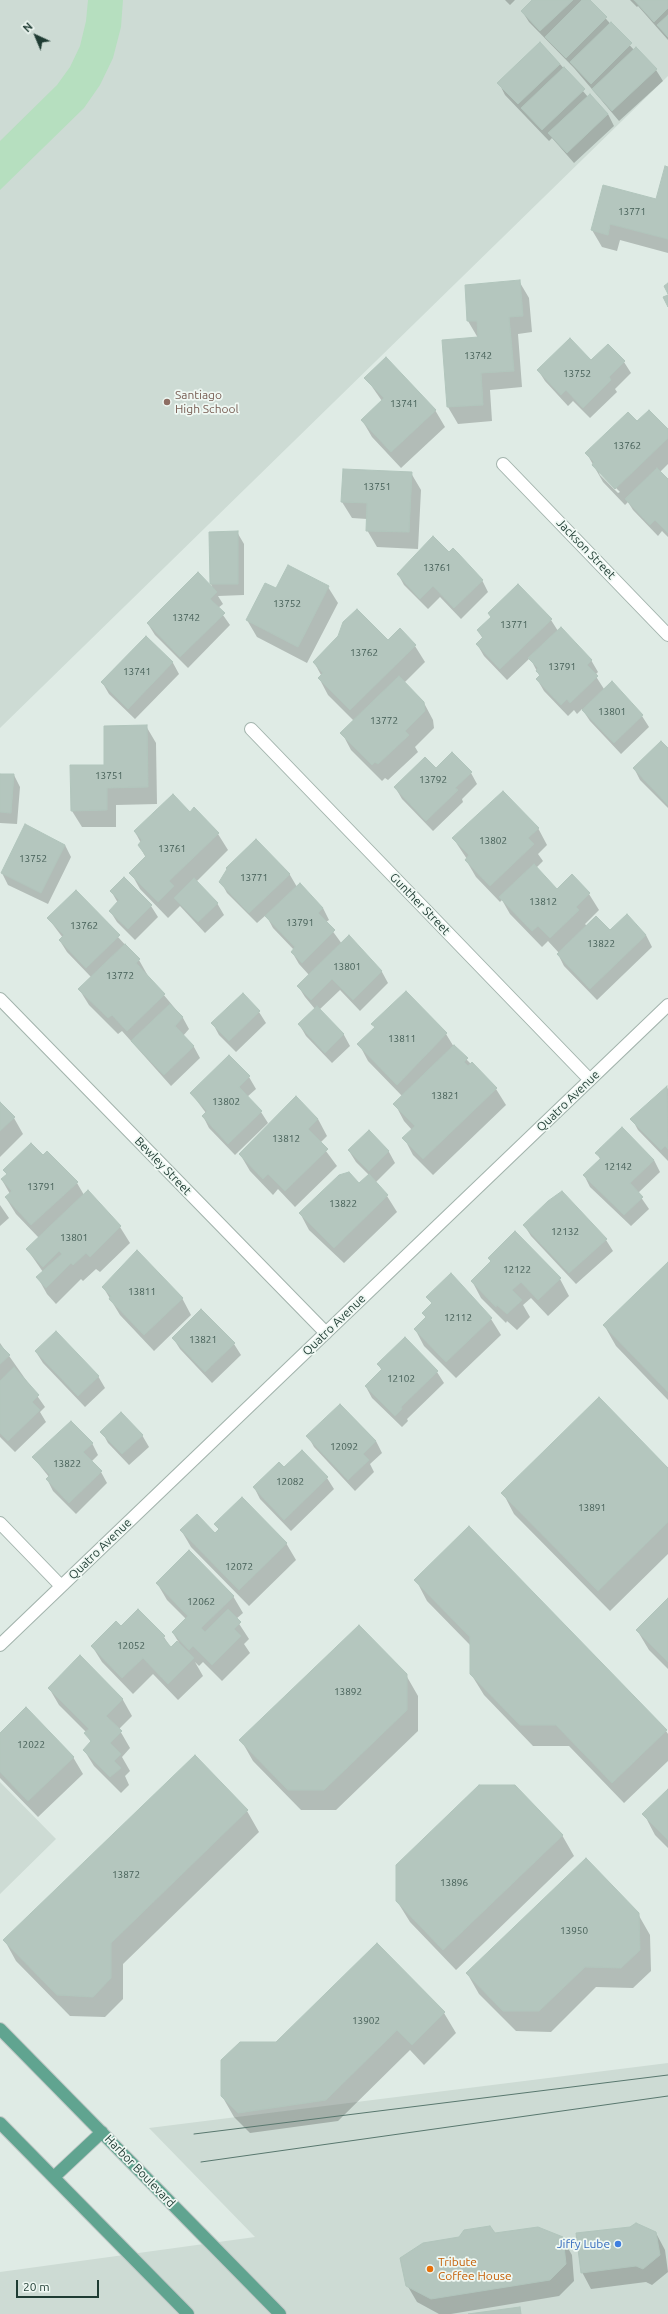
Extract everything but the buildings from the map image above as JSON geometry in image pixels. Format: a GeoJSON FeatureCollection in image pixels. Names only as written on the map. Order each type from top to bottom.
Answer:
{"type":"FeatureCollection","features":[{"type":"Feature","properties":{"kind":"main road","name":"Harbor Boulevard"},"geometry":{"type":"LineString","coordinates":[[0,2029],[280,2314]]}},
{"type":"Feature","properties":{"kind":"main road"},"geometry":{"type":"LineString","coordinates":[[0,2123],[188,2314]]}},
{"type":"Feature","properties":{"kind":"main road"},"geometry":{"type":"LineString","coordinates":[[54,2177],[102,2132]]}},
{"type":"Feature","properties":{"kind":"street","name":"Jackson Street"},"geometry":{"type":"LineString","coordinates":[[503,464],[668,634]]}},
{"type":"Feature","properties":{"kind":"street","name":"Gunther Street"},"geometry":{"type":"LineString","coordinates":[[251,729],[590,1080]]}},
{"type":"Feature","properties":{"kind":"street","name":"Bewley Street"},"geometry":{"type":"LineString","coordinates":[[0,999],[326,1333]]}},
{"type":"Feature","properties":{"kind":"street","name":"Quatro Avenue"},"geometry":{"type":"LineString","coordinates":[[0,1645],[668,1005]]}},
{"type":"Feature","properties":{"kind":"street"},"geometry":{"type":"LineString","coordinates":[[0,1523],[61,1586]]}},
{"type":"Feature","properties":{"kind":"shaded area","name":"Santiago High School"},"geometry":{"type":"Polygon","coordinates":[[[0,0],[668,0],[668,76],[0,728],[0,0]]]}},
{"type":"Feature","properties":{"kind":"shaded area"},"geometry":{"type":"Polygon","coordinates":[[[0,1782],[56,1839],[0,1894],[0,1782]]]}},
{"type":"Feature","properties":{"kind":"shaded area"},"geometry":{"type":"Polygon","coordinates":[[[668,2063],[668,2314],[0,2314],[0,2272],[255,2237],[149,2128],[668,2063]]]}},
{"type":"Feature","properties":{"kind":"green space"},"geometry":{"type":"Polygon","coordinates":[[[88,0],[123,0],[121,27],[113,58],[100,85],[84,108],[0,190],[0,141],[57,85],[70,67],[80,46],[86,21],[88,0]]]}},
{"type":"Feature","properties":{"kind":"tram line"},"geometry":{"type":"LineString","coordinates":[[194,2134],[668,2075]]}},
{"type":"Feature","properties":{"kind":"tram line"},"geometry":{"type":"LineString","coordinates":[[201,2162],[668,2096]]}},
{"type":"Feature","properties":{"kind":"place","name":"Santiago High School"},"geometry":{"type":"Point","coordinates":[167,402]}},
{"type":"Feature","properties":{"kind":"place","name":"Jiffy Lube"},"geometry":{"type":"Point","coordinates":[618,2244]}},
{"type":"Feature","properties":{"kind":"place","name":"Tribute Coffee House"},"geometry":{"type":"Point","coordinates":[430,2269]}}]}
